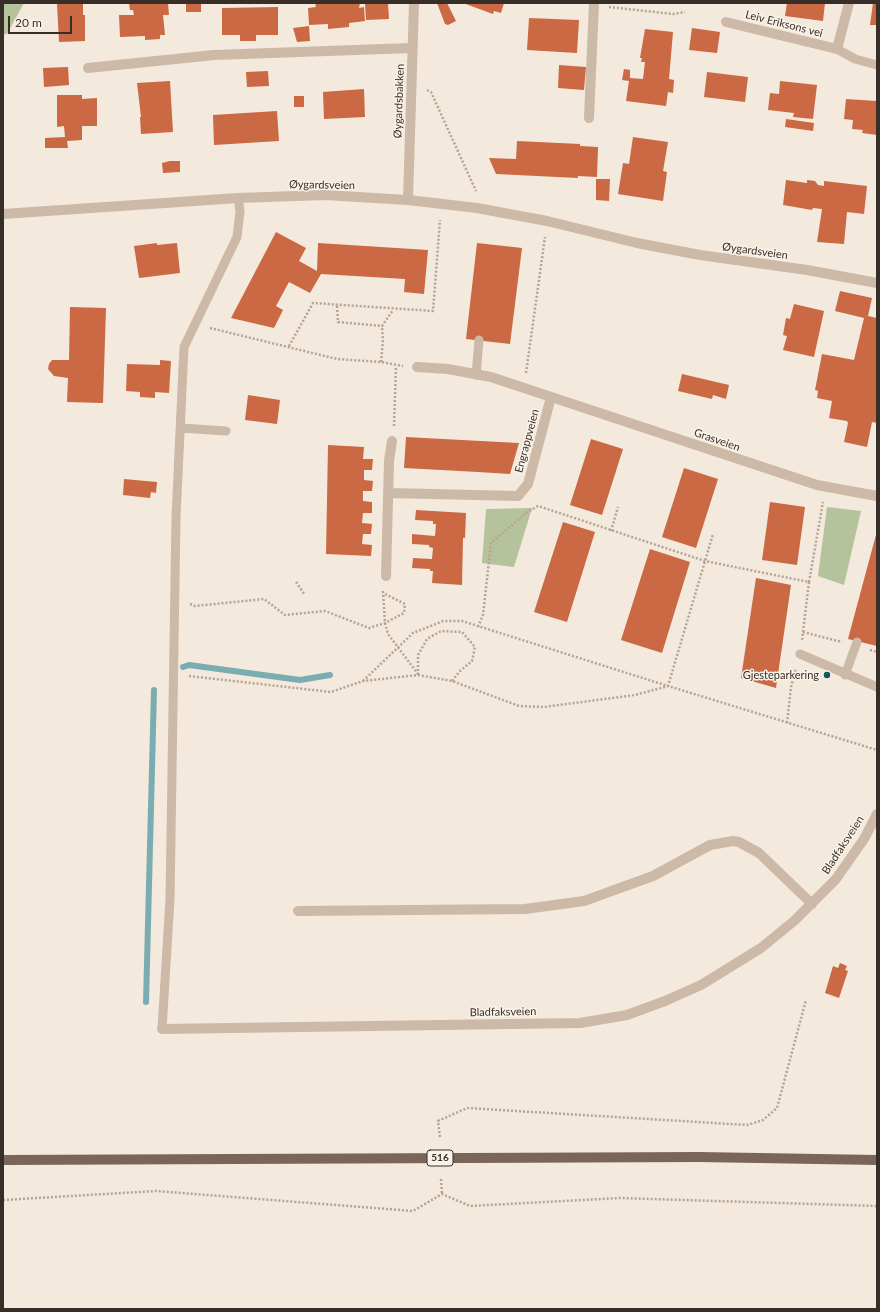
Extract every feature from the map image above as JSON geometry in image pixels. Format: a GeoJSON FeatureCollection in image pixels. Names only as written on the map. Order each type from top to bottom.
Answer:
{"type":"FeatureCollection","features":[{"type":"Feature","properties":{"kind":"main road","name":"516"},"geometry":{"type":"LineString","coordinates":[[3,1160],[699,1157],[877,1160]]}},
{"type":"Feature","properties":{"kind":"street","name":"Øygardsbakken"},"geometry":{"type":"LineString","coordinates":[[408,200],[414,3]]}},
{"type":"Feature","properties":{"kind":"street"},"geometry":{"type":"LineString","coordinates":[[837,49],[849,3]]}},
{"type":"Feature","properties":{"kind":"street"},"geometry":{"type":"LineString","coordinates":[[589,118],[595,4]]}},
{"type":"Feature","properties":{"kind":"street","name":"Leiv Eriksons vei"},"geometry":{"type":"LineString","coordinates":[[726,22],[837,49]]}},
{"type":"Feature","properties":{"kind":"street"},"geometry":{"type":"LineString","coordinates":[[88,68],[214,55],[412,48]]}},
{"type":"Feature","properties":{"kind":"street","name":"Øygardsveien"},"geometry":{"type":"LineString","coordinates":[[3,214],[238,198],[325,196],[408,200],[492,210],[548,221],[637,243],[700,255],[807,270],[877,283]]}},
{"type":"Feature","properties":{"kind":"street","name":"Engrappveien"},"geometry":{"type":"LineString","coordinates":[[417,367],[448,369],[491,377],[551,397],[528,484],[518,496]]}},
{"type":"Feature","properties":{"kind":"street","name":"Grasveien"},"geometry":{"type":"LineString","coordinates":[[551,397],[817,485],[877,496]]}},
{"type":"Feature","properties":{"kind":"street"},"geometry":{"type":"LineString","coordinates":[[386,576],[389,462],[393,436]]}},
{"type":"Feature","properties":{"kind":"street"},"geometry":{"type":"LineString","coordinates":[[389,493],[518,496]]}},
{"type":"Feature","properties":{"kind":"street","name":"Bladfaksveien"},"geometry":{"type":"LineString","coordinates":[[162,1029],[566,1023],[604,1020],[647,1008],[701,985],[761,948],[812,904],[836,879],[864,839],[877,814]]}},
{"type":"Feature","properties":{"kind":"street"},"geometry":{"type":"LineString","coordinates":[[298,911],[525,909],[584,901],[654,876],[710,845],[733,841],[739,842],[759,853],[812,904]]}},
{"type":"Feature","properties":{"kind":"lane","name":"Leiv Eriksons vei"},"geometry":{"type":"LineString","coordinates":[[837,49],[855,59],[877,66]]}},
{"type":"Feature","properties":{"kind":"lane"},"geometry":{"type":"LineString","coordinates":[[162,1029],[170,899],[176,597],[176,517],[184,347],[237,237],[240,211],[238,198]]}},
{"type":"Feature","properties":{"kind":"lane"},"geometry":{"type":"LineString","coordinates":[[476,375],[479,340]]}},
{"type":"Feature","properties":{"kind":"lane"},"geometry":{"type":"LineString","coordinates":[[181,428],[226,431]]}},
{"type":"Feature","properties":{"kind":"lane"},"geometry":{"type":"LineString","coordinates":[[845,675],[857,642]]}},
{"type":"Feature","properties":{"kind":"lane"},"geometry":{"type":"LineString","coordinates":[[800,654],[845,675],[877,687]]}},
{"type":"Feature","properties":{"kind":"path"},"geometry":{"type":"LineString","coordinates":[[595,4],[673,14],[685,12]]}},
{"type":"Feature","properties":{"kind":"path"},"geometry":{"type":"LineString","coordinates":[[411,88],[425,89],[431,92],[477,193]]}},
{"type":"Feature","properties":{"kind":"path"},"geometry":{"type":"LineString","coordinates":[[289,346],[313,303],[337,306],[433,311],[440,217]]}},
{"type":"Feature","properties":{"kind":"path"},"geometry":{"type":"LineString","coordinates":[[524,387],[545,235]]}},
{"type":"Feature","properties":{"kind":"path"},"geometry":{"type":"LineString","coordinates":[[337,306],[338,322],[382,326]]}},
{"type":"Feature","properties":{"kind":"path"},"geometry":{"type":"LineString","coordinates":[[381,362],[383,340],[382,326],[394,309]]}},
{"type":"Feature","properties":{"kind":"path"},"geometry":{"type":"LineString","coordinates":[[195,324],[337,358],[381,362],[396,366],[417,367]]}},
{"type":"Feature","properties":{"kind":"path"},"geometry":{"type":"LineString","coordinates":[[393,436],[396,366]]}},
{"type":"Feature","properties":{"kind":"path"},"geometry":{"type":"LineString","coordinates":[[518,496],[526,513]]}},
{"type":"Feature","properties":{"kind":"path"},"geometry":{"type":"LineString","coordinates":[[787,723],[791,687],[800,654],[809,582],[823,500]]}},
{"type":"Feature","properties":{"kind":"path"},"geometry":{"type":"LineString","coordinates":[[478,627],[483,615],[491,543],[526,513],[538,506],[705,561],[809,582]]}},
{"type":"Feature","properties":{"kind":"path"},"geometry":{"type":"LineString","coordinates":[[611,531],[618,507]]}},
{"type":"Feature","properties":{"kind":"path"},"geometry":{"type":"LineString","coordinates":[[668,686],[713,534]]}},
{"type":"Feature","properties":{"kind":"path"},"geometry":{"type":"LineString","coordinates":[[386,576],[383,592],[385,623],[388,634],[418,675]]}},
{"type":"Feature","properties":{"kind":"path"},"geometry":{"type":"LineString","coordinates":[[296,582],[305,595]]}},
{"type":"Feature","properties":{"kind":"path"},"geometry":{"type":"LineString","coordinates":[[176,597],[194,606],[264,599],[285,615],[325,611],[369,628],[385,623],[404,613],[405,604],[383,592]]}},
{"type":"Feature","properties":{"kind":"path"},"geometry":{"type":"LineString","coordinates":[[363,681],[413,633],[443,621],[462,621],[877,750]]}},
{"type":"Feature","properties":{"kind":"path"},"geometry":{"type":"LineString","coordinates":[[418,675],[418,655],[427,639],[441,631],[462,632],[475,648],[472,661],[460,671],[452,681]]}},
{"type":"Feature","properties":{"kind":"path"},"geometry":{"type":"LineString","coordinates":[[174,674],[331,692],[363,681],[418,675],[452,681],[519,706],[544,708],[635,695],[668,686]]}},
{"type":"Feature","properties":{"kind":"path"},"geometry":{"type":"LineString","coordinates":[[440,1137],[438,1121],[468,1108],[747,1125],[763,1120],[777,1108],[806,1000]]}},
{"type":"Feature","properties":{"kind":"path"},"geometry":{"type":"LineString","coordinates":[[441,1179],[442,1194]]}},
{"type":"Feature","properties":{"kind":"path"},"geometry":{"type":"LineString","coordinates":[[3,1200],[156,1191],[413,1211],[442,1194]]}},
{"type":"Feature","properties":{"kind":"path"},"geometry":{"type":"LineString","coordinates":[[442,1194],[470,1206],[620,1198],[877,1206]]}},
{"type":"Feature","properties":{"kind":"green space"},"geometry":{"type":"Polygon","coordinates":[[[3,3],[24,3],[7,34],[3,34],[3,3]]]}},
{"type":"Feature","properties":{"kind":"green space"},"geometry":{"type":"Polygon","coordinates":[[[827,507],[861,511],[844,585],[818,576],[827,507]]]}},
{"type":"Feature","properties":{"kind":"green space"},"geometry":{"type":"Polygon","coordinates":[[[532,508],[514,567],[482,563],[486,509],[532,508]]]}},
{"type":"Feature","properties":{"kind":"building"},"geometry":{"type":"Polygon","coordinates":[[[83,3],[83,15],[85,15],[85,41],[59,42],[57,4],[83,3]]]}},
{"type":"Feature","properties":{"kind":"building"},"geometry":{"type":"Polygon","coordinates":[[[129,3],[168,3],[169,15],[163,15],[165,35],[160,35],[160,39],[145,40],[145,36],[120,37],[119,15],[134,15],[133,10],[130,10],[129,3]]]}},
{"type":"Feature","properties":{"kind":"building"},"geometry":{"type":"Polygon","coordinates":[[[186,3],[201,3],[201,12],[186,12],[186,3]]]}},
{"type":"Feature","properties":{"kind":"building"},"geometry":{"type":"Polygon","coordinates":[[[315,3],[360,3],[359,8],[364,7],[365,21],[349,23],[349,27],[328,29],[328,24],[309,25],[308,8],[316,7],[315,3]]]}},
{"type":"Feature","properties":{"kind":"building"},"geometry":{"type":"Polygon","coordinates":[[[365,3],[388,3],[389,19],[366,20],[365,3]]]}},
{"type":"Feature","properties":{"kind":"building"},"geometry":{"type":"Polygon","coordinates":[[[437,3],[447,3],[456,21],[448,25],[445,24],[437,3]]]}},
{"type":"Feature","properties":{"kind":"building"},"geometry":{"type":"Polygon","coordinates":[[[463,3],[504,3],[501,13],[494,11],[493,14],[463,3]]]}},
{"type":"Feature","properties":{"kind":"building"},"geometry":{"type":"Polygon","coordinates":[[[787,3],[825,3],[823,21],[785,16],[787,3]]]}},
{"type":"Feature","properties":{"kind":"building"},"geometry":{"type":"Polygon","coordinates":[[[873,3],[877,3],[877,25],[870,25],[873,3]]]}},
{"type":"Feature","properties":{"kind":"building"},"geometry":{"type":"Polygon","coordinates":[[[278,7],[278,35],[256,35],[256,41],[240,41],[240,35],[222,35],[222,8],[278,7]]]}},
{"type":"Feature","properties":{"kind":"building"},"geometry":{"type":"Polygon","coordinates":[[[529,18],[579,20],[577,53],[527,50],[529,18]]]}},
{"type":"Feature","properties":{"kind":"building"},"geometry":{"type":"Polygon","coordinates":[[[309,26],[310,41],[297,42],[293,28],[309,26]]]}},
{"type":"Feature","properties":{"kind":"building"},"geometry":{"type":"Polygon","coordinates":[[[692,28],[720,32],[717,53],[689,50],[692,28]]]}},
{"type":"Feature","properties":{"kind":"building"},"geometry":{"type":"Polygon","coordinates":[[[645,29],[673,32],[669,79],[674,80],[673,93],[668,92],[666,106],[626,101],[629,81],[622,80],[624,69],[630,70],[630,78],[643,79],[645,62],[641,62],[642,58],[640,58],[645,29]]]}},
{"type":"Feature","properties":{"kind":"building"},"geometry":{"type":"Polygon","coordinates":[[[559,65],[586,67],[584,90],[558,88],[559,65]]]}},
{"type":"Feature","properties":{"kind":"building"},"geometry":{"type":"Polygon","coordinates":[[[68,67],[69,85],[44,87],[43,68],[68,67]]]}},
{"type":"Feature","properties":{"kind":"building"},"geometry":{"type":"Polygon","coordinates":[[[268,71],[269,86],[247,87],[246,72],[268,71]]]}},
{"type":"Feature","properties":{"kind":"building"},"geometry":{"type":"Polygon","coordinates":[[[707,72],[748,77],[745,102],[704,97],[707,72]]]}},
{"type":"Feature","properties":{"kind":"building"},"geometry":{"type":"Polygon","coordinates":[[[170,81],[173,132],[141,134],[141,117],[137,83],[170,81]]]}},
{"type":"Feature","properties":{"kind":"building"},"geometry":{"type":"Polygon","coordinates":[[[780,81],[817,85],[813,119],[793,117],[794,113],[768,110],[770,93],[779,94],[780,81]]]}},
{"type":"Feature","properties":{"kind":"building"},"geometry":{"type":"Polygon","coordinates":[[[364,89],[365,117],[324,119],[323,92],[364,89]]]}},
{"type":"Feature","properties":{"kind":"building"},"geometry":{"type":"Polygon","coordinates":[[[57,95],[82,95],[82,99],[97,98],[97,126],[82,126],[82,140],[67,141],[68,148],[45,148],[45,138],[65,137],[64,126],[57,127],[57,95]]]}},
{"type":"Feature","properties":{"kind":"building"},"geometry":{"type":"Polygon","coordinates":[[[294,96],[304,96],[304,107],[294,107],[294,96]]]}},
{"type":"Feature","properties":{"kind":"building"},"geometry":{"type":"Polygon","coordinates":[[[846,99],[877,101],[877,135],[862,133],[863,130],[852,129],[853,120],[844,119],[846,99]]]}},
{"type":"Feature","properties":{"kind":"building"},"geometry":{"type":"Polygon","coordinates":[[[277,111],[279,141],[214,145],[213,115],[277,111]]]}},
{"type":"Feature","properties":{"kind":"building"},"geometry":{"type":"Polygon","coordinates":[[[786,119],[814,123],[813,131],[785,127],[786,119]]]}},
{"type":"Feature","properties":{"kind":"building"},"geometry":{"type":"Polygon","coordinates":[[[633,137],[668,142],[663,171],[667,172],[663,201],[618,194],[623,163],[629,164],[633,137]]]}},
{"type":"Feature","properties":{"kind":"building"},"geometry":{"type":"Polygon","coordinates":[[[517,141],[580,144],[580,146],[598,147],[597,177],[578,176],[578,178],[496,174],[489,158],[516,159],[517,141]]]}},
{"type":"Feature","properties":{"kind":"building"},"geometry":{"type":"Polygon","coordinates":[[[180,161],[180,172],[163,173],[162,163],[180,161]]]}},
{"type":"Feature","properties":{"kind":"building"},"geometry":{"type":"Polygon","coordinates":[[[596,179],[610,179],[609,201],[596,200],[596,179]]]}},
{"type":"Feature","properties":{"kind":"building"},"geometry":{"type":"Polygon","coordinates":[[[786,180],[807,183],[807,180],[815,181],[818,185],[824,186],[824,181],[867,186],[864,214],[847,212],[844,244],[817,242],[822,209],[813,208],[812,210],[783,205],[786,180]]]}},
{"type":"Feature","properties":{"kind":"building"},"geometry":{"type":"Polygon","coordinates":[[[276,232],[306,248],[299,261],[317,271],[318,243],[428,250],[424,294],[404,292],[405,279],[321,274],[310,293],[289,282],[276,306],[283,310],[274,328],[231,318],[276,232]]]}},
{"type":"Feature","properties":{"kind":"building"},"geometry":{"type":"Polygon","coordinates":[[[157,243],[157,245],[177,243],[180,273],[139,278],[134,246],[157,243]]]}},
{"type":"Feature","properties":{"kind":"building"},"geometry":{"type":"Polygon","coordinates":[[[477,243],[522,248],[510,344],[466,339],[477,243]]]}},
{"type":"Feature","properties":{"kind":"building"},"geometry":{"type":"Polygon","coordinates":[[[840,291],[872,298],[868,316],[877,318],[877,423],[872,422],[867,447],[844,442],[848,423],[847,421],[829,418],[832,401],[817,398],[818,391],[815,390],[822,354],[854,360],[864,318],[835,311],[840,291]]]}},
{"type":"Feature","properties":{"kind":"building"},"geometry":{"type":"Polygon","coordinates":[[[794,304],[824,311],[814,357],[783,350],[787,336],[783,335],[786,318],[790,319],[794,304]]]}},
{"type":"Feature","properties":{"kind":"building"},"geometry":{"type":"Polygon","coordinates":[[[70,307],[106,308],[103,403],[67,402],[68,378],[54,376],[48,369],[52,360],[69,360],[70,307]]]}},
{"type":"Feature","properties":{"kind":"building"},"geometry":{"type":"Polygon","coordinates":[[[160,360],[171,361],[169,393],[155,392],[155,398],[140,397],[140,392],[126,391],[127,364],[160,365],[160,360]]]}},
{"type":"Feature","properties":{"kind":"building"},"geometry":{"type":"Polygon","coordinates":[[[682,374],[729,385],[726,399],[713,395],[712,399],[678,391],[682,374]]]}},
{"type":"Feature","properties":{"kind":"building"},"geometry":{"type":"Polygon","coordinates":[[[248,395],[280,400],[277,424],[245,420],[248,395]]]}},
{"type":"Feature","properties":{"kind":"building"},"geometry":{"type":"Polygon","coordinates":[[[406,437],[519,443],[510,474],[404,468],[406,437]]]}},
{"type":"Feature","properties":{"kind":"building"},"geometry":{"type":"Polygon","coordinates":[[[591,439],[623,449],[602,515],[570,505],[591,439]]]}},
{"type":"Feature","properties":{"kind":"building"},"geometry":{"type":"Polygon","coordinates":[[[328,445],[364,447],[363,459],[373,459],[372,470],[364,470],[364,480],[373,481],[372,491],[363,491],[363,501],[372,502],[372,513],[363,513],[362,523],[372,524],[371,534],[363,534],[362,544],[372,545],[371,556],[326,554],[328,445]]]}},
{"type":"Feature","properties":{"kind":"building"},"geometry":{"type":"Polygon","coordinates":[[[684,468],[718,479],[696,548],[662,537],[684,468]]]}},
{"type":"Feature","properties":{"kind":"building"},"geometry":{"type":"Polygon","coordinates":[[[124,479],[157,482],[156,493],[151,492],[150,498],[123,495],[124,479]]]}},
{"type":"Feature","properties":{"kind":"building"},"geometry":{"type":"Polygon","coordinates":[[[770,502],[805,507],[797,565],[762,560],[770,502]]]}},
{"type":"Feature","properties":{"kind":"building"},"geometry":{"type":"Polygon","coordinates":[[[416,510],[466,513],[465,538],[463,538],[462,585],[432,583],[433,571],[430,571],[430,569],[412,568],[413,558],[432,559],[433,548],[429,547],[429,545],[412,544],[412,534],[435,536],[436,524],[433,524],[433,521],[415,520],[416,510]]]}},
{"type":"Feature","properties":{"kind":"building"},"geometry":{"type":"Polygon","coordinates":[[[563,522],[595,532],[567,622],[534,612],[563,522]]]}},
{"type":"Feature","properties":{"kind":"building"},"geometry":{"type":"Polygon","coordinates":[[[877,531],[877,646],[848,639],[877,531]]]}},
{"type":"Feature","properties":{"kind":"building"},"geometry":{"type":"Polygon","coordinates":[[[650,549],[690,562],[662,653],[621,640],[650,549]]]}},
{"type":"Feature","properties":{"kind":"building"},"geometry":{"type":"Polygon","coordinates":[[[756,578],[791,585],[776,688],[741,678],[756,578]]]}},
{"type":"Feature","properties":{"kind":"building"},"geometry":{"type":"Polygon","coordinates":[[[840,963],[847,966],[845,970],[848,971],[839,998],[825,993],[833,966],[838,968],[840,963]]]}},
{"type":"Feature","properties":{"kind":"waterway"},"geometry":{"type":"LineString","coordinates":[[183,667],[189,665],[300,680],[330,675]]}},
{"type":"Feature","properties":{"kind":"waterway"},"geometry":{"type":"LineString","coordinates":[[146,1002],[154,690]]}},
{"type":"Feature","properties":{"kind":"place","name":"Gjesteparkering"},"geometry":{"type":"Point","coordinates":[827,675]}}]}
